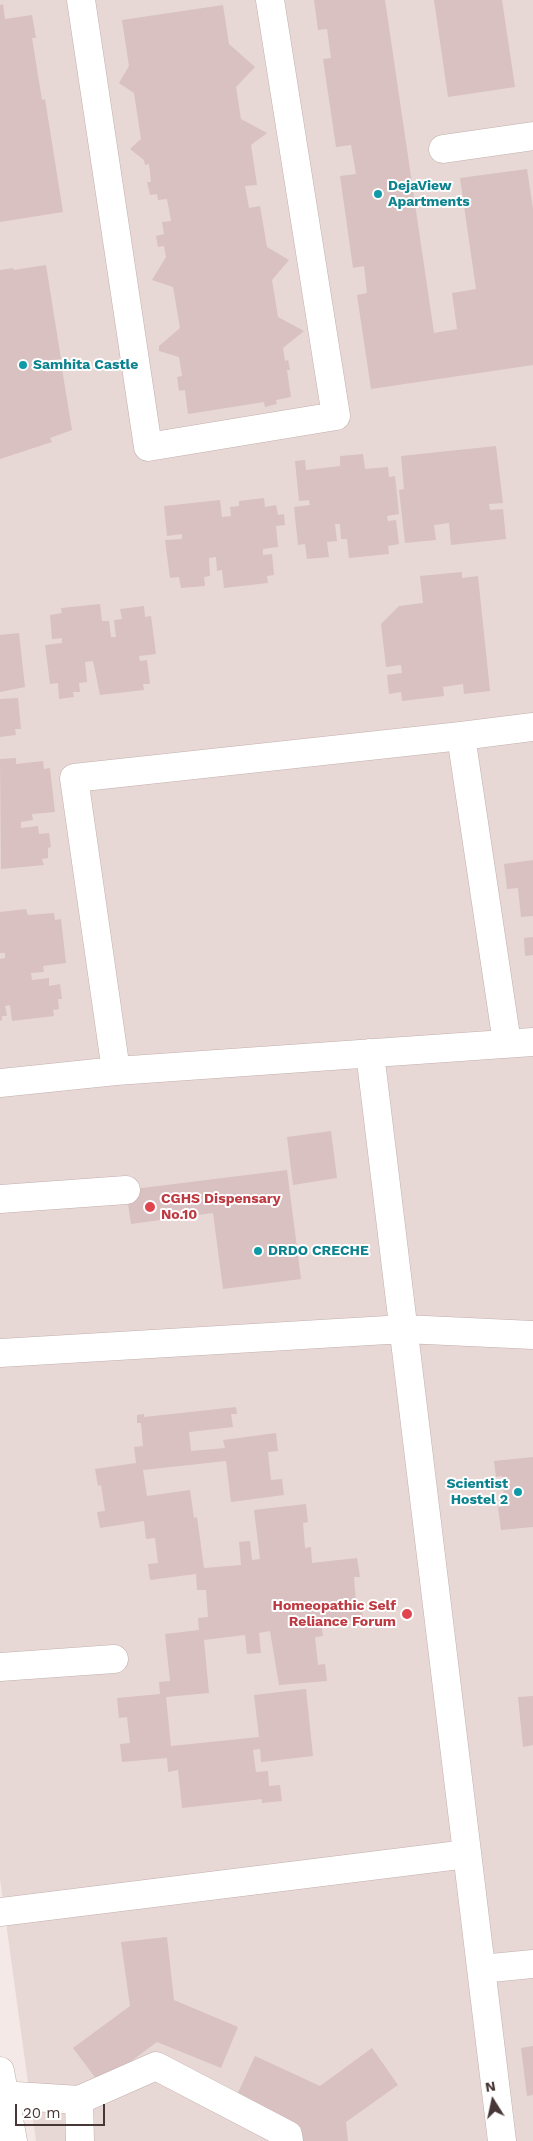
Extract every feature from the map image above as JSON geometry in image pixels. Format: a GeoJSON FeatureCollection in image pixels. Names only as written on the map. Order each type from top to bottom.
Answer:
{"type":"FeatureCollection","features":[{"type":"Feature","properties":{"kind":"street"},"geometry":{"type":"LineString","coordinates":[[88,2],[148,447],[336,416],[270,0]]}},
{"type":"Feature","properties":{"kind":"street"},"geometry":{"type":"LineString","coordinates":[[443,149],[533,136]]}},
{"type":"Feature","properties":{"kind":"street"},"geometry":{"type":"LineString","coordinates":[[116,1071],[74,778],[533,727]]}},
{"type":"Feature","properties":{"kind":"street"},"geometry":{"type":"LineString","coordinates":[[0,1083],[116,1071],[520,1043],[461,736]]}},
{"type":"Feature","properties":{"kind":"street"},"geometry":{"type":"LineString","coordinates":[[370,1053],[502,2141]]}},
{"type":"Feature","properties":{"kind":"street"},"geometry":{"type":"LineString","coordinates":[[0,1199],[126,1190]]}},
{"type":"Feature","properties":{"kind":"street"},"geometry":{"type":"LineString","coordinates":[[0,1354],[404,1329],[533,1335]]}},
{"type":"Feature","properties":{"kind":"street"},"geometry":{"type":"LineString","coordinates":[[0,1668],[114,1659]]}},
{"type":"Feature","properties":{"kind":"street"},"geometry":{"type":"LineString","coordinates":[[0,1912],[467,1854]]}},
{"type":"Feature","properties":{"kind":"street"},"geometry":{"type":"LineString","coordinates":[[481,1969],[533,1964]]}},
{"type":"Feature","properties":{"kind":"street"},"geometry":{"type":"LineString","coordinates":[[13,2141],[1,2087],[79,2100],[156,2066],[288,2135],[289,2141]]}},
{"type":"Feature","properties":{"kind":"street"},"geometry":{"type":"LineString","coordinates":[[79,2100],[80,2141]]}},
{"type":"Feature","properties":{"kind":"shaded area"},"geometry":{"type":"Polygon","coordinates":[[[0,0],[533,0],[533,2141],[36,2141],[0,1879],[0,0]]]}},
{"type":"Feature","properties":{"kind":"building","name":"DejaView Apartments"},"geometry":{"type":"Polygon","coordinates":[[[314,0],[385,0],[434,333],[457,329],[452,293],[476,289],[460,178],[527,169],[533,209],[533,365],[371,389],[357,295],[367,293],[364,266],[353,268],[340,176],[356,174],[351,145],[336,147],[323,59],[331,58],[327,29],[318,30],[314,0]]]}},
{"type":"Feature","properties":{"kind":"building"},"geometry":{"type":"Polygon","coordinates":[[[434,0],[502,0],[515,87],[448,97],[434,0]]]}},
{"type":"Feature","properties":{"kind":"building"},"geometry":{"type":"Polygon","coordinates":[[[3,4],[5,19],[32,15],[36,38],[32,38],[42,100],[45,99],[63,212],[0,222],[0,5],[3,4]]]}},
{"type":"Feature","properties":{"kind":"building"},"geometry":{"type":"Polygon","coordinates":[[[223,5],[229,44],[255,67],[236,87],[241,119],[267,133],[251,145],[257,185],[245,186],[249,208],[260,206],[267,247],[289,260],[272,280],[278,317],[304,331],[283,348],[285,361],[288,360],[290,370],[287,370],[291,397],[276,400],[277,404],[265,407],[264,402],[188,414],[185,390],[179,391],[177,377],[182,376],[179,357],[159,351],[159,346],[180,328],[173,287],[152,280],[166,257],[164,246],[158,247],[156,236],[164,234],[162,222],[171,221],[167,199],[158,200],[157,194],[150,195],[147,182],[151,182],[149,164],[145,165],[144,160],[130,149],[141,139],[134,93],[119,83],[129,66],[122,20],[223,5]]]}},
{"type":"Feature","properties":{"kind":"building","name":"Samhita Castle"},"geometry":{"type":"Polygon","coordinates":[[[46,265],[61,359],[44,361],[46,372],[62,369],[72,430],[50,438],[52,442],[0,459],[0,270],[13,268],[14,270],[46,265]]]}},
{"type":"Feature","properties":{"kind":"building"},"geometry":{"type":"Polygon","coordinates":[[[496,446],[503,503],[489,504],[490,510],[503,509],[506,539],[451,545],[449,523],[434,525],[436,540],[405,543],[399,490],[404,489],[401,456],[496,446]]]}},
{"type":"Feature","properties":{"kind":"building"},"geometry":{"type":"Polygon","coordinates":[[[363,454],[365,469],[388,467],[389,477],[395,476],[399,514],[387,516],[388,521],[396,520],[399,544],[388,546],[389,554],[349,558],[347,539],[341,539],[340,524],[335,524],[337,541],[327,542],[329,557],[307,559],[305,544],[298,545],[294,507],[310,505],[309,500],[299,501],[295,461],[305,460],[306,470],[340,466],[340,456],[363,454]]]}},
{"type":"Feature","properties":{"kind":"building"},"geometry":{"type":"Polygon","coordinates":[[[264,498],[265,507],[276,505],[278,515],[284,514],[285,525],[276,526],[278,547],[263,549],[263,555],[272,554],[274,575],[267,576],[268,583],[224,588],[222,570],[217,571],[216,557],[209,558],[210,576],[204,577],[205,586],[181,588],[179,577],[170,578],[165,540],[182,539],[182,534],[167,536],[164,506],[220,500],[222,517],[231,516],[230,507],[239,506],[239,501],[264,498]]]}},
{"type":"Feature","properties":{"kind":"building"},"geometry":{"type":"Polygon","coordinates":[[[462,572],[462,578],[478,576],[490,691],[464,694],[463,684],[443,687],[444,696],[402,701],[401,692],[389,694],[387,675],[402,673],[401,665],[386,667],[381,624],[399,606],[423,603],[420,576],[462,572]]]}},
{"type":"Feature","properties":{"kind":"building"},"geometry":{"type":"Polygon","coordinates":[[[100,604],[102,621],[109,621],[111,637],[116,637],[114,620],[122,619],[120,609],[144,606],[145,617],[151,616],[156,654],[139,656],[140,661],[147,660],[150,684],[143,684],[144,690],[100,695],[93,661],[85,662],[87,682],[79,683],[80,692],[73,692],[74,697],[59,699],[58,683],[50,684],[45,645],[62,643],[62,638],[52,639],[50,615],[62,613],[61,608],[100,604]]]}},
{"type":"Feature","properties":{"kind":"building"},"geometry":{"type":"Polygon","coordinates":[[[19,633],[25,687],[0,692],[0,635],[19,633]]]}},
{"type":"Feature","properties":{"kind":"building"},"geometry":{"type":"Polygon","coordinates":[[[18,698],[21,729],[15,729],[16,735],[0,737],[0,699],[18,698]]]}},
{"type":"Feature","properties":{"kind":"building"},"geometry":{"type":"Polygon","coordinates":[[[16,758],[16,764],[43,761],[44,769],[50,768],[55,812],[32,814],[33,820],[21,822],[21,828],[38,826],[39,834],[49,833],[51,847],[48,848],[48,858],[42,859],[44,865],[1,869],[0,759],[16,758]]]}},
{"type":"Feature","properties":{"kind":"building"},"geometry":{"type":"Polygon","coordinates":[[[533,860],[533,916],[521,917],[518,888],[507,889],[504,864],[533,860]]]}},
{"type":"Feature","properties":{"kind":"building"},"geometry":{"type":"Polygon","coordinates":[[[26,909],[28,915],[54,913],[55,920],[61,919],[66,963],[43,966],[44,972],[31,973],[32,980],[49,978],[49,986],[60,984],[62,999],[58,999],[59,1009],[53,1010],[54,1016],[12,1021],[10,1005],[5,1006],[7,1016],[2,1016],[0,1021],[0,959],[5,958],[5,953],[0,953],[0,912],[26,909]]]}},
{"type":"Feature","properties":{"kind":"building"},"geometry":{"type":"Polygon","coordinates":[[[533,937],[533,955],[525,956],[524,938],[533,937]]]}},
{"type":"Feature","properties":{"kind":"building"},"geometry":{"type":"Polygon","coordinates":[[[331,1131],[337,1178],[293,1185],[287,1137],[331,1131]]]}},
{"type":"Feature","properties":{"kind":"building","name":"DRDO CRECHE"},"geometry":{"type":"Polygon","coordinates":[[[287,1170],[301,1279],[223,1289],[213,1213],[131,1224],[126,1190],[287,1170]]]}},
{"type":"Feature","properties":{"kind":"building"},"geometry":{"type":"Polygon","coordinates":[[[236,1407],[237,1414],[231,1414],[233,1427],[189,1432],[191,1451],[225,1448],[223,1440],[276,1433],[278,1451],[268,1452],[271,1480],[282,1479],[284,1495],[231,1502],[226,1461],[143,1470],[147,1496],[190,1490],[194,1518],[197,1517],[204,1568],[241,1565],[239,1542],[250,1541],[252,1560],[260,1559],[254,1510],[306,1504],[308,1522],[303,1523],[305,1548],[311,1547],[312,1563],[357,1558],[360,1577],[354,1577],[356,1602],[361,1602],[363,1618],[321,1623],[323,1636],[315,1637],[318,1665],[325,1664],[327,1681],[279,1685],[270,1631],[259,1633],[261,1653],[247,1654],[245,1635],[204,1640],[209,1693],[166,1697],[171,1746],[259,1737],[254,1695],[306,1689],[313,1756],[261,1762],[260,1749],[253,1750],[256,1772],[268,1771],[269,1786],[280,1785],[282,1801],[262,1803],[262,1799],[182,1808],[178,1770],[168,1772],[167,1758],[122,1762],[120,1744],[130,1743],[127,1717],[119,1718],[117,1698],[160,1694],[159,1682],[170,1681],[165,1634],[199,1630],[198,1618],[208,1617],[206,1590],[197,1590],[196,1574],[150,1580],[148,1564],[158,1563],[155,1538],[146,1539],[144,1521],[100,1528],[97,1512],[105,1511],[101,1485],[98,1486],[95,1469],[136,1463],[134,1447],[143,1446],[141,1423],[137,1423],[137,1415],[144,1414],[144,1417],[236,1407]]]}},
{"type":"Feature","properties":{"kind":"building","name":"Scientist Hostel 2"},"geometry":{"type":"Polygon","coordinates":[[[533,1457],[533,1527],[501,1530],[498,1507],[505,1506],[502,1476],[496,1477],[494,1461],[533,1457]]]}},
{"type":"Feature","properties":{"kind":"building"},"geometry":{"type":"Polygon","coordinates":[[[533,1696],[533,1745],[523,1747],[518,1697],[533,1696]]]}},
{"type":"Feature","properties":{"kind":"building"},"geometry":{"type":"Polygon","coordinates":[[[167,1937],[174,2000],[238,2027],[221,2068],[157,2042],[100,2084],[73,2048],[130,2006],[121,1942],[167,1937]]]}},
{"type":"Feature","properties":{"kind":"building"},"geometry":{"type":"Polygon","coordinates":[[[533,2046],[533,2095],[527,2096],[521,2048],[533,2046]]]}},
{"type":"Feature","properties":{"kind":"building"},"geometry":{"type":"Polygon","coordinates":[[[372,2048],[398,2085],[346,2122],[348,2141],[302,2141],[301,2127],[236,2097],[255,2056],[320,2086],[372,2048]]]}},
{"type":"Feature","properties":{"kind":"place","name":"DejaView Apartments"},"geometry":{"type":"Point","coordinates":[378,194]}},
{"type":"Feature","properties":{"kind":"place","name":"Samhita Castle"},"geometry":{"type":"Point","coordinates":[23,365]}},
{"type":"Feature","properties":{"kind":"place","name":"CGHS Dispensary No.10"},"geometry":{"type":"Point","coordinates":[150,1207]}},
{"type":"Feature","properties":{"kind":"place","name":"DRDO CRECHE"},"geometry":{"type":"Point","coordinates":[258,1251]}},
{"type":"Feature","properties":{"kind":"place","name":"Scientist Hostel 2"},"geometry":{"type":"Point","coordinates":[518,1492]}},
{"type":"Feature","properties":{"kind":"place","name":"Homeopathic Self Reliance Forum"},"geometry":{"type":"Point","coordinates":[407,1614]}}]}
